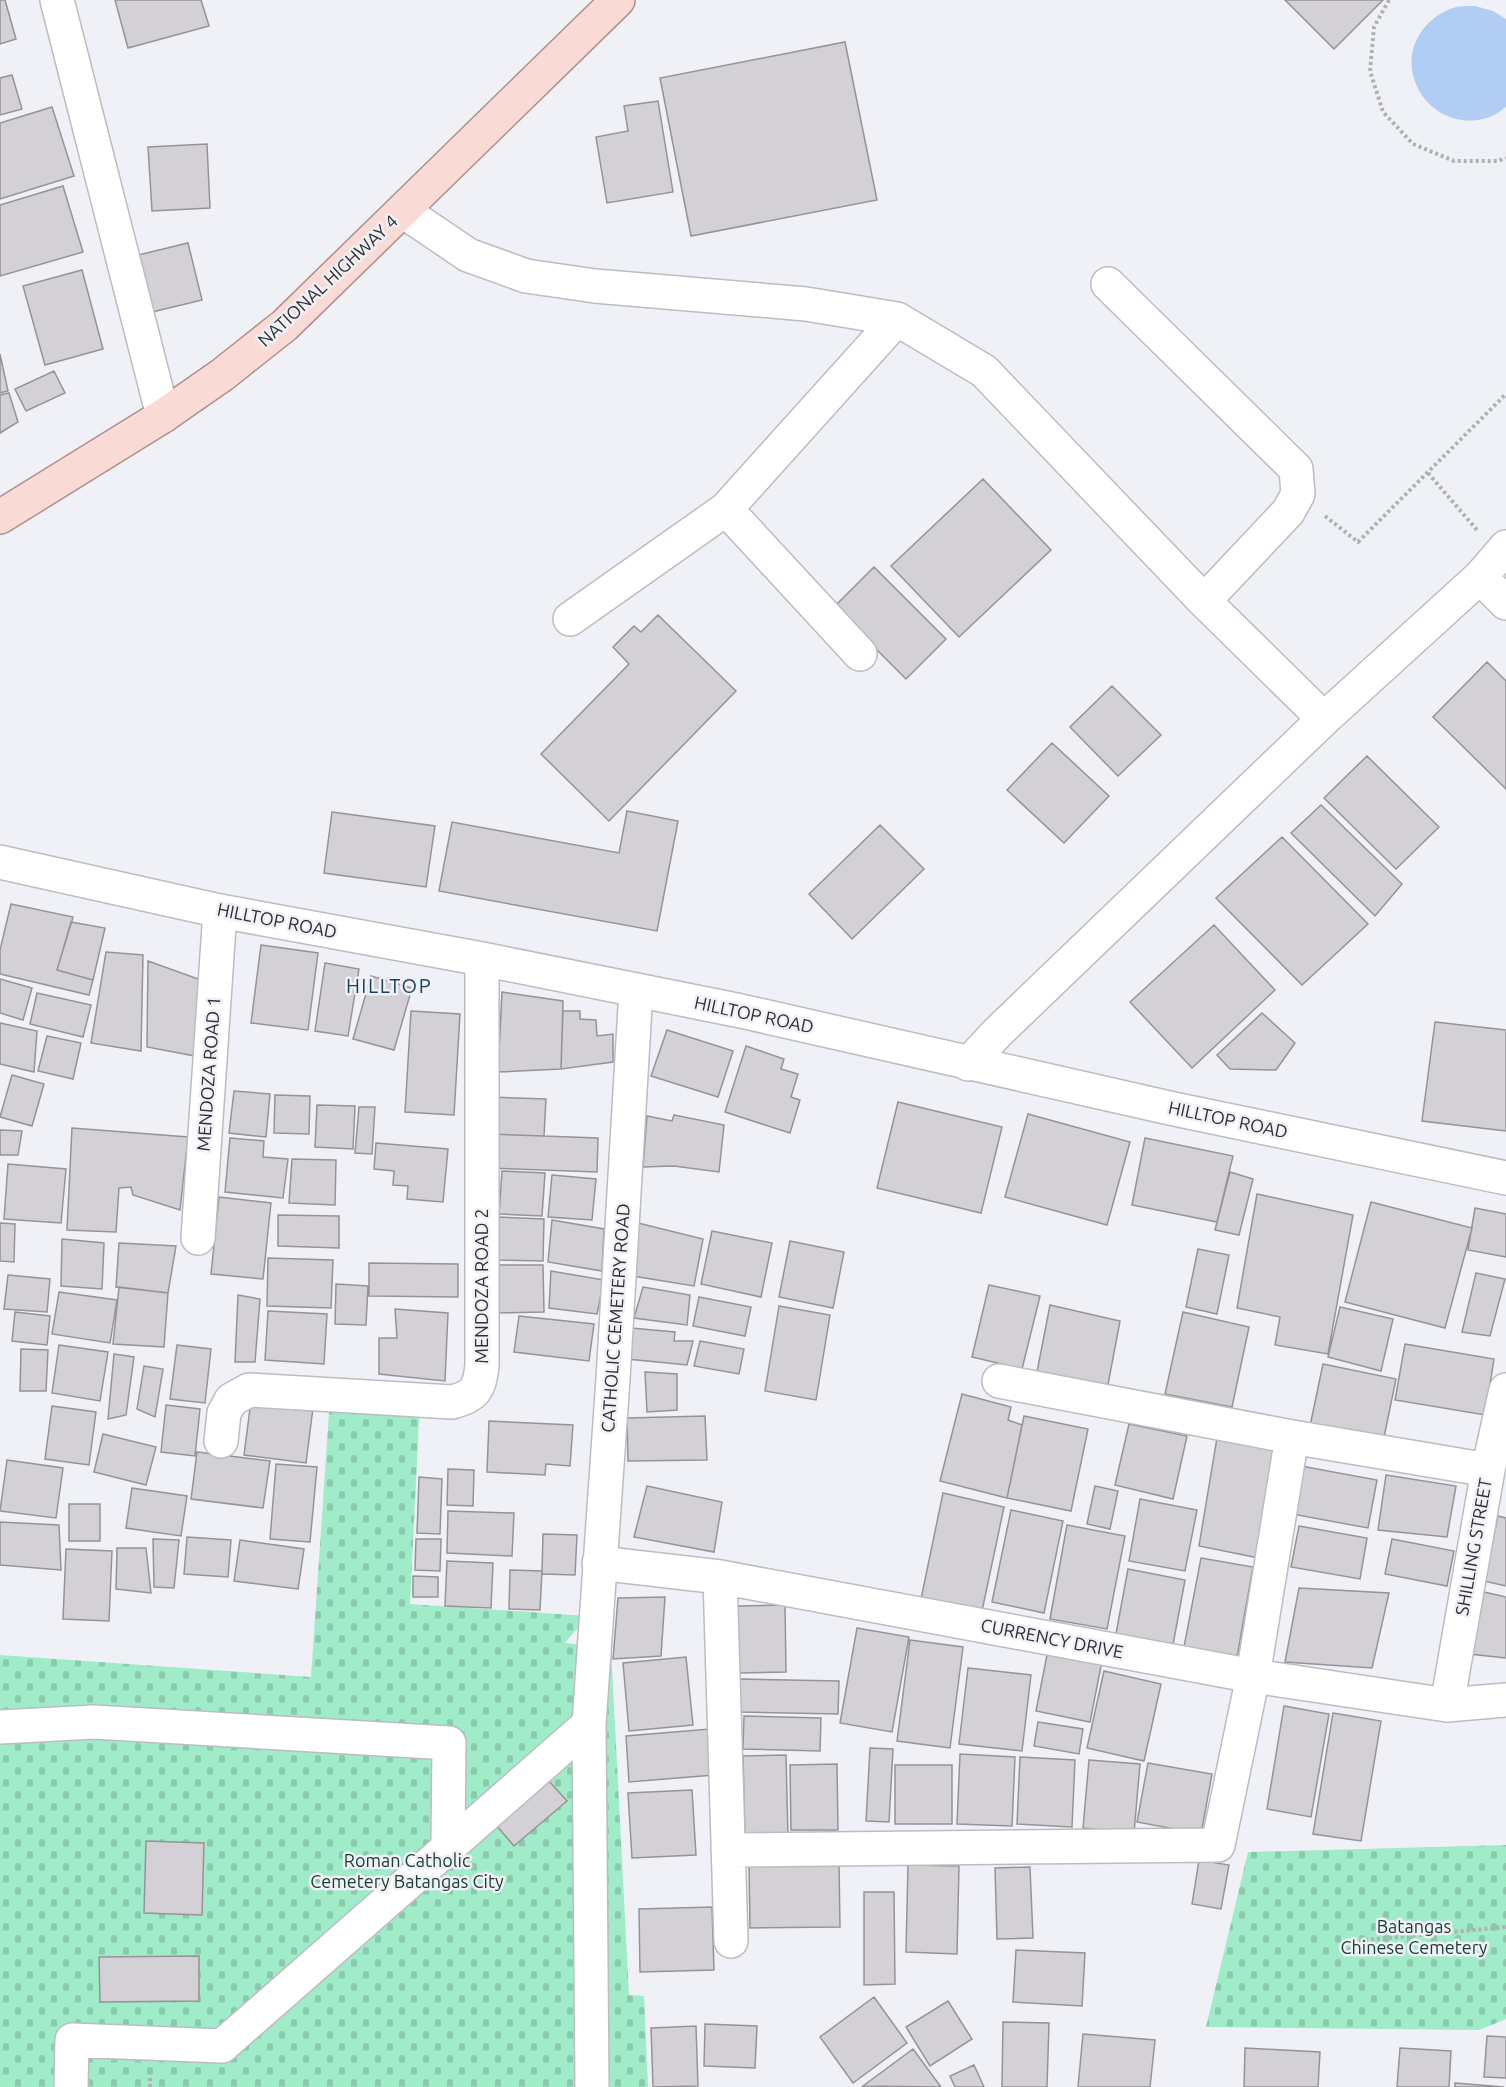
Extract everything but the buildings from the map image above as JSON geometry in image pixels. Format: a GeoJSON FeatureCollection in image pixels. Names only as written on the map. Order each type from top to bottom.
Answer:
{"type":"FeatureCollection","features":[{"type":"Feature","properties":{"kind":"main road","name":"NATIONAL HIGHWAY 4"},"geometry":{"type":"LineString","coordinates":[[0,517],[163,416],[222,375],[285,325],[618,0]]}},
{"type":"Feature","properties":{"kind":"street"},"geometry":{"type":"LineString","coordinates":[[57,0],[163,416]]}},
{"type":"Feature","properties":{"kind":"street"},"geometry":{"type":"LineString","coordinates":[[403,211],[468,255],[526,276],[595,286],[806,304],[897,319],[984,370],[1204,601],[1324,718]]}},
{"type":"Feature","properties":{"kind":"street"},"geometry":{"type":"LineString","coordinates":[[1108,284],[1296,469],[1298,494],[1288,512],[1204,601]]}},
{"type":"Feature","properties":{"kind":"street"},"geometry":{"type":"LineString","coordinates":[[570,619],[726,509],[897,319]]}},
{"type":"Feature","properties":{"kind":"street"},"geometry":{"type":"LineString","coordinates":[[726,509],[860,654]]}},
{"type":"Feature","properties":{"kind":"street"},"geometry":{"type":"LineString","coordinates":[[968,1064],[998,1032],[1324,718],[1495,560],[1506,603]]}},
{"type":"Feature","properties":{"kind":"street","name":"HILLTOP ROAD"},"geometry":{"type":"LineString","coordinates":[[0,862],[220,911],[482,959],[741,1011],[1174,1109],[1506,1178]]}},
{"type":"Feature","properties":{"kind":"street","name":"MENDOZA ROAD 1"},"geometry":{"type":"LineString","coordinates":[[198,1238],[220,911]]}},
{"type":"Feature","properties":{"kind":"street","name":"MENDOZA ROAD 2"},"geometry":{"type":"LineString","coordinates":[[221,1441],[224,1413],[231,1400],[249,1390],[452,1402],[469,1397],[480,1384],[482,1366],[482,959]]}},
{"type":"Feature","properties":{"kind":"street","name":"CATHOLIC CEMETERY ROAD"},"geometry":{"type":"LineString","coordinates":[[592,2087],[589,1724],[613,1379],[636,990]]}},
{"type":"Feature","properties":{"kind":"street"},"geometry":{"type":"LineString","coordinates":[[999,1381],[1292,1437],[1488,1470]]}},
{"type":"Feature","properties":{"kind":"street","name":"SHILLING STREET"},"geometry":{"type":"LineString","coordinates":[[1447,1706],[1488,1470],[1506,1390]]}},
{"type":"Feature","properties":{"kind":"street"},"geometry":{"type":"LineString","coordinates":[[728,1850],[1218,1845],[1253,1676],[1292,1437]]}},
{"type":"Feature","properties":{"kind":"street","name":"CURRENCY DRIVE"},"geometry":{"type":"LineString","coordinates":[[599,1563],[720,1577],[1253,1676],[1447,1706],[1506,1700]]}},
{"type":"Feature","properties":{"kind":"street"},"geometry":{"type":"LineString","coordinates":[[720,1577],[731,1941]]}},
{"type":"Feature","properties":{"kind":"street"},"geometry":{"type":"LineString","coordinates":[[0,1727],[94,1722],[449,1743],[448,1847]]}},
{"type":"Feature","properties":{"kind":"street"},"geometry":{"type":"LineString","coordinates":[[71,2087],[72,2040],[222,2046],[589,1724]]}},
{"type":"Feature","properties":{"kind":"path"},"geometry":{"type":"LineString","coordinates":[[1389,0],[1374,27],[1370,71],[1383,112],[1413,144],[1454,161],[1498,161],[1506,158]]}},
{"type":"Feature","properties":{"kind":"path"},"geometry":{"type":"LineString","coordinates":[[1298,494],[1359,542],[1506,394]]}},
{"type":"Feature","properties":{"kind":"path"},"geometry":{"type":"LineString","coordinates":[[1428,473],[1495,560]]}},
{"type":"Feature","properties":{"kind":"path"},"geometry":{"type":"LineString","coordinates":[[1365,1940],[1506,1927]]}},
{"type":"Feature","properties":{"kind":"green space","name":"Roman Catholic Cemetery Batangas City"},"geometry":{"type":"Polygon","coordinates":[[[330,1398],[420,1400],[410,1604],[588,1616],[565,1643],[611,1648],[629,1995],[644,1996],[648,2087],[0,2087],[0,1655],[311,1677],[330,1398]]]}},
{"type":"Feature","properties":{"kind":"green space","name":"Batangas Chinese Cemetery"},"geometry":{"type":"Polygon","coordinates":[[[1506,1845],[1506,2019],[1479,2030],[1206,2027],[1248,1852],[1506,1845]]]}},
{"type":"Feature","properties":{"kind":"water"},"geometry":{"type":"Polygon","coordinates":[[[1475,6],[1493,11],[1506,19],[1506,107],[1490,117],[1468,121],[1449,117],[1432,107],[1420,92],[1413,75],[1412,56],[1418,37],[1432,20],[1453,8],[1475,6]]]}},
{"type":"Feature","properties":{"kind":"district","name":"HILLTOP"},"geometry":{"type":"Point","coordinates":[389,986]}}]}
